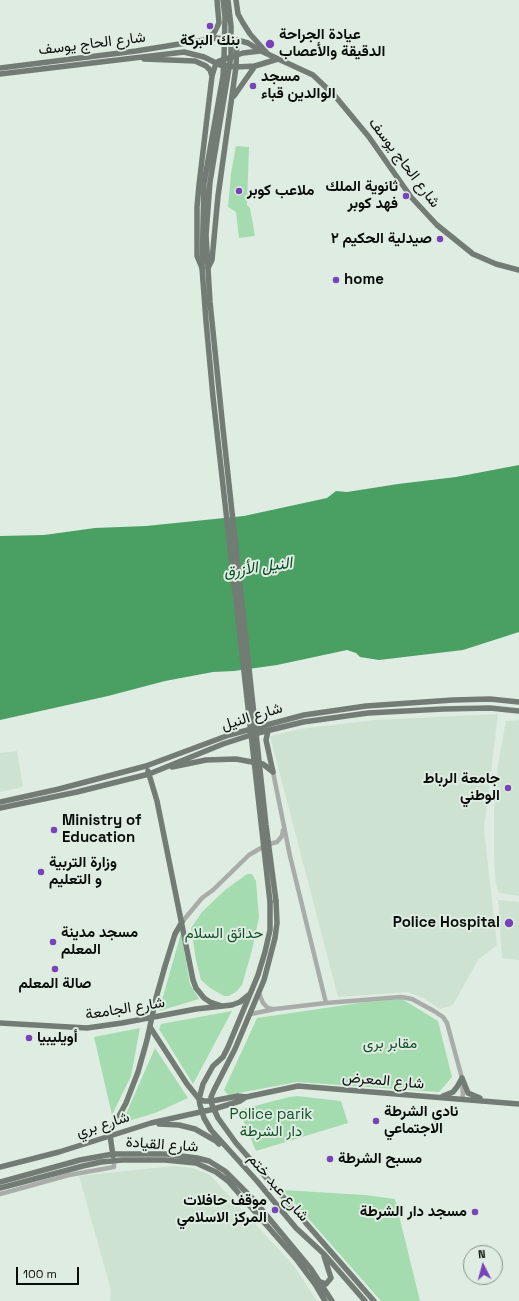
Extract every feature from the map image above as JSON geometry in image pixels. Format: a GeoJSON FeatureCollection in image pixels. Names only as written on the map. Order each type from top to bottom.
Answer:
{"type":"FeatureCollection","features":[{"type":"Feature","properties":{"kind":"main road"},"geometry":{"type":"LineString","coordinates":[[206,40],[214,33],[218,24],[217,0]]}},
{"type":"Feature","properties":{"kind":"main road"},"geometry":{"type":"LineString","coordinates":[[212,1101],[214,1090],[227,1067],[251,1014],[270,964],[277,923],[273,901],[213,397],[206,321],[204,183],[223,76],[225,17],[223,0]]}},
{"type":"Feature","properties":{"kind":"main road"},"geometry":{"type":"LineString","coordinates":[[205,268],[209,189],[231,56],[231,26],[228,0]]}},
{"type":"Feature","properties":{"kind":"main road"},"geometry":{"type":"LineString","coordinates":[[236,0],[238,14],[250,34],[264,52]]}},
{"type":"Feature","properties":{"kind":"main road","name":"شارع الحاج يوسف"},"geometry":{"type":"LineString","coordinates":[[0,68],[136,51],[218,38],[248,43],[313,75],[335,96],[369,136],[411,197],[437,225],[473,254],[496,264],[519,270]]}},
{"type":"Feature","properties":{"kind":"main road"},"geometry":{"type":"LineString","coordinates":[[205,268],[212,260],[218,196],[236,67],[237,40]]}},
{"type":"Feature","properties":{"kind":"main road","name":"شارع الحاج يوسف"},"geometry":{"type":"LineString","coordinates":[[0,74],[184,52],[204,57],[220,65],[236,67],[255,66],[278,59]]}},
{"type":"Feature","properties":{"kind":"main road"},"geometry":{"type":"LineString","coordinates":[[205,268],[197,256],[197,207],[212,76],[216,63],[219,61],[237,55],[264,52]]}},
{"type":"Feature","properties":{"kind":"main road"},"geometry":{"type":"LineString","coordinates":[[137,58],[194,61],[206,66],[210,70],[212,76]]}},
{"type":"Feature","properties":{"kind":"main road"},"geometry":{"type":"LineString","coordinates":[[232,98],[255,66]]}},
{"type":"Feature","properties":{"kind":"main road","name":"شارع النيل"},"geometry":{"type":"LineString","coordinates":[[0,802],[66,788],[146,766],[229,735],[304,715],[366,706],[453,700],[490,699],[519,702]]}},
{"type":"Feature","properties":{"kind":"main road","name":"شارع النيل"},"geometry":{"type":"LineString","coordinates":[[0,808],[77,792],[149,774],[223,744],[254,734],[303,722],[368,714],[476,708],[519,711]]}},
{"type":"Feature","properties":{"kind":"main road"},"geometry":{"type":"LineString","coordinates":[[268,731],[266,740],[273,772]]}},
{"type":"Feature","properties":{"kind":"main road"},"geometry":{"type":"LineString","coordinates":[[167,767],[174,767],[206,760],[236,759],[263,764],[273,772]]}},
{"type":"Feature","properties":{"kind":"main road"},"geometry":{"type":"LineString","coordinates":[[146,766],[157,801],[190,968],[196,988],[210,1002],[222,1006]]}},
{"type":"Feature","properties":{"kind":"main road","name":"شارع عبد ختم"},"geometry":{"type":"LineString","coordinates":[[273,901],[270,930],[265,952],[250,994],[228,1047],[223,1057],[213,1066],[203,1084],[199,1099],[201,1111],[211,1130],[282,1210],[296,1228],[324,1254],[365,1301]]}},
{"type":"Feature","properties":{"kind":"main road"},"geometry":{"type":"LineString","coordinates":[[114,1164],[110,1135],[130,1094],[138,1072],[156,998],[175,934],[182,922]]}},
{"type":"Feature","properties":{"kind":"main road","name":"شارع الجامعة"},"geometry":{"type":"LineString","coordinates":[[0,1023],[87,1028],[152,1018],[196,1009],[236,1004],[250,994]]}},
{"type":"Feature","properties":{"kind":"main road"},"geometry":{"type":"LineString","coordinates":[[150,1027],[199,1099]]}},
{"type":"Feature","properties":{"kind":"main road"},"geometry":{"type":"LineString","coordinates":[[440,1097],[453,1092],[462,1078]]}},
{"type":"Feature","properties":{"kind":"main road"},"geometry":{"type":"LineString","coordinates":[[462,1078],[468,1093],[472,1096],[489,1101]]}},
{"type":"Feature","properties":{"kind":"main road","name":"شارع المعرض"},"geometry":{"type":"LineString","coordinates":[[199,1099],[212,1101],[238,1096],[246,1097],[298,1086],[519,1104]]}},
{"type":"Feature","properties":{"kind":"main road","name":"شارع المعرض"},"geometry":{"type":"LineString","coordinates":[[214,1109],[240,1101],[246,1097]]}},
{"type":"Feature","properties":{"kind":"main road","name":"شارع عبد ختم"},"geometry":{"type":"LineString","coordinates":[[212,1101],[218,1118],[236,1143],[374,1301]]}},
{"type":"Feature","properties":{"kind":"main road","name":"شارع بري"},"geometry":{"type":"LineString","coordinates":[[0,1168],[59,1152],[151,1123],[214,1109]]}},
{"type":"Feature","properties":{"kind":"main road"},"geometry":{"type":"LineString","coordinates":[[151,1123],[174,1124],[195,1129],[216,1141],[226,1151],[233,1155]]}},
{"type":"Feature","properties":{"kind":"main road","name":"شارع القيادة"},"geometry":{"type":"LineString","coordinates":[[0,1182],[80,1160],[113,1154],[182,1156],[203,1159],[219,1166],[232,1176],[253,1199],[320,1281],[332,1301]]}},
{"type":"Feature","properties":{"kind":"main road","name":"شارع القيادة"},"geometry":{"type":"LineString","coordinates":[[0,1188],[82,1166],[166,1160],[196,1163],[216,1172],[228,1181],[297,1260],[315,1284],[325,1301]]}},
{"type":"Feature","properties":{"kind":"main road"},"geometry":{"type":"LineString","coordinates":[[320,1281],[323,1284],[326,1284],[331,1280],[324,1254]]}},
{"type":"Feature","properties":{"kind":"street"},"geometry":{"type":"LineString","coordinates":[[273,772],[290,856],[326,1003]]}},
{"type":"Feature","properties":{"kind":"street"},"geometry":{"type":"LineString","coordinates":[[182,922],[202,898],[213,890],[249,855],[266,845],[277,842],[282,836],[284,827]]}},
{"type":"Feature","properties":{"kind":"street"},"geometry":{"type":"LineString","coordinates":[[259,993],[263,1003],[268,1008],[275,1009]]}},
{"type":"Feature","properties":{"kind":"street"},"geometry":{"type":"LineString","coordinates":[[251,1014],[275,1009],[326,1003],[401,997],[412,999],[443,1017],[447,1023],[462,1078],[463,1099]]}},
{"type":"Feature","properties":{"kind":"street","name":"شارع القيادة"},"geometry":{"type":"LineString","coordinates":[[0,1194],[114,1164]]}},
{"type":"Feature","properties":{"kind":"shaded area"},"geometry":{"type":"Polygon","coordinates":[[[498,714],[484,829],[497,945],[478,960],[453,1005],[440,1009],[423,998],[408,992],[338,997],[270,736],[300,729],[375,720],[498,714]]]}},
{"type":"Feature","properties":{"kind":"shaded area","name":"جامعة الرباط الوطني"},"geometry":{"type":"Polygon","coordinates":[[[519,720],[519,896],[499,893],[496,885],[494,860],[494,811],[498,765],[506,721],[519,720]]]}},
{"type":"Feature","properties":{"kind":"shaded area"},"geometry":{"type":"Polygon","coordinates":[[[17,751],[23,787],[0,792],[0,753],[17,751]]]}},
{"type":"Feature","properties":{"kind":"shaded area","name":"Police Hospital"},"geometry":{"type":"Polygon","coordinates":[[[498,900],[519,902],[519,960],[502,958],[498,900]]]}},
{"type":"Feature","properties":{"kind":"shaded area"},"geometry":{"type":"Polygon","coordinates":[[[174,1166],[192,1168],[209,1174],[294,1266],[317,1301],[110,1301],[111,1290],[79,1176],[174,1166]]]}},
{"type":"Feature","properties":{"kind":"green space","name":"ملاعب كوبر"},"geometry":{"type":"Polygon","coordinates":[[[236,146],[249,147],[247,205],[250,208],[255,236],[239,238],[236,212],[228,207],[231,173],[236,146]]]}},
{"type":"Feature","properties":{"kind":"green space","name":"حدائق السلام"},"geometry":{"type":"Polygon","coordinates":[[[247,874],[252,874],[256,881],[259,917],[252,950],[242,985],[237,991],[229,996],[224,996],[210,988],[201,980],[191,928],[202,912],[225,890],[247,874]]]}},
{"type":"Feature","properties":{"kind":"green space","name":"حدائق السلام"},"geometry":{"type":"Polygon","coordinates":[[[181,933],[190,984],[199,999],[159,1011],[181,933]]]}},
{"type":"Feature","properties":{"kind":"green space","name":"مقابر برى"},"geometry":{"type":"Polygon","coordinates":[[[402,999],[438,1021],[452,1077],[439,1092],[297,1082],[228,1095],[224,1090],[257,1018],[366,1002],[402,999]]]}},
{"type":"Feature","properties":{"kind":"green space"},"geometry":{"type":"Polygon","coordinates":[[[232,1011],[193,1084],[159,1029],[161,1024],[232,1011]]]}},
{"type":"Feature","properties":{"kind":"green space"},"geometry":{"type":"Polygon","coordinates":[[[140,1028],[131,1076],[112,1115],[94,1037],[140,1028]]]}},
{"type":"Feature","properties":{"kind":"green space"},"geometry":{"type":"Polygon","coordinates":[[[155,1048],[188,1098],[155,1113],[122,1123],[155,1048]]]}},
{"type":"Feature","properties":{"kind":"green space","name":"Police parik دار الشرطة"},"geometry":{"type":"Polygon","coordinates":[[[297,1096],[341,1101],[348,1123],[256,1151],[239,1110],[297,1096]]]}},
{"type":"Feature","properties":{"kind":"green space"},"geometry":{"type":"Polygon","coordinates":[[[283,1190],[365,1195],[395,1199],[420,1301],[381,1301],[283,1190]]]}},
{"type":"Feature","properties":{"kind":"water","name":"النيل الأزرق"},"geometry":{"type":"Polygon","coordinates":[[[519,465],[519,632],[463,650],[379,660],[360,657],[356,653],[347,650],[277,665],[234,671],[213,672],[165,681],[108,696],[0,720],[0,536],[44,535],[95,528],[146,526],[244,516],[327,498],[336,491],[347,492],[456,477],[519,465]]]}},
{"type":"Feature","properties":{"kind":"place","name":"بنك البركة"},"geometry":{"type":"Point","coordinates":[210,26]}},
{"type":"Feature","properties":{"kind":"place","name":"عيادة الجراحة الدقيقة والأعصاب"},"geometry":{"type":"Point","coordinates":[270,44]}},
{"type":"Feature","properties":{"kind":"place","name":"مسجد الوالدين قباء"},"geometry":{"type":"Point","coordinates":[253,86]}},
{"type":"Feature","properties":{"kind":"place","name":"ملاعب كوبر"},"geometry":{"type":"Point","coordinates":[239,191]}},
{"type":"Feature","properties":{"kind":"place","name":"ثانوية الملك فهد كوبر"},"geometry":{"type":"Point","coordinates":[406,196]}},
{"type":"Feature","properties":{"kind":"place","name":"صيدلية الحكيم ٢"},"geometry":{"type":"Point","coordinates":[440,239]}},
{"type":"Feature","properties":{"kind":"place","name":"home"},"geometry":{"type":"Point","coordinates":[336,280]}},
{"type":"Feature","properties":{"kind":"place","name":"جامعة الرباط الوطني"},"geometry":{"type":"Point","coordinates":[508,788]}},
{"type":"Feature","properties":{"kind":"place","name":"Ministry of Education"},"geometry":{"type":"Point","coordinates":[54,830]}},
{"type":"Feature","properties":{"kind":"place","name":"وزارة التربية و التعليم"},"geometry":{"type":"Point","coordinates":[41,872]}},
{"type":"Feature","properties":{"kind":"place","name":"Police Hospital"},"geometry":{"type":"Point","coordinates":[509,923]}},
{"type":"Feature","properties":{"kind":"place","name":"مسجد مدينة المعلم"},"geometry":{"type":"Point","coordinates":[53,942]}},
{"type":"Feature","properties":{"kind":"place","name":"صالة المعلم"},"geometry":{"type":"Point","coordinates":[55,969]}},
{"type":"Feature","properties":{"kind":"place","name":"أويليبيا"},"geometry":{"type":"Point","coordinates":[29,1038]}},
{"type":"Feature","properties":{"kind":"place","name":"نادي الشرطة الاجتماعي"},"geometry":{"type":"Point","coordinates":[376,1121]}},
{"type":"Feature","properties":{"kind":"place","name":"مسبح الشرطة"},"geometry":{"type":"Point","coordinates":[330,1159]}},
{"type":"Feature","properties":{"kind":"place","name":"موقف حافلات المركز الاسلامي"},"geometry":{"type":"Point","coordinates":[275,1210]}},
{"type":"Feature","properties":{"kind":"place","name":"مسجد دار الشرطة"},"geometry":{"type":"Point","coordinates":[475,1212]}}]}
